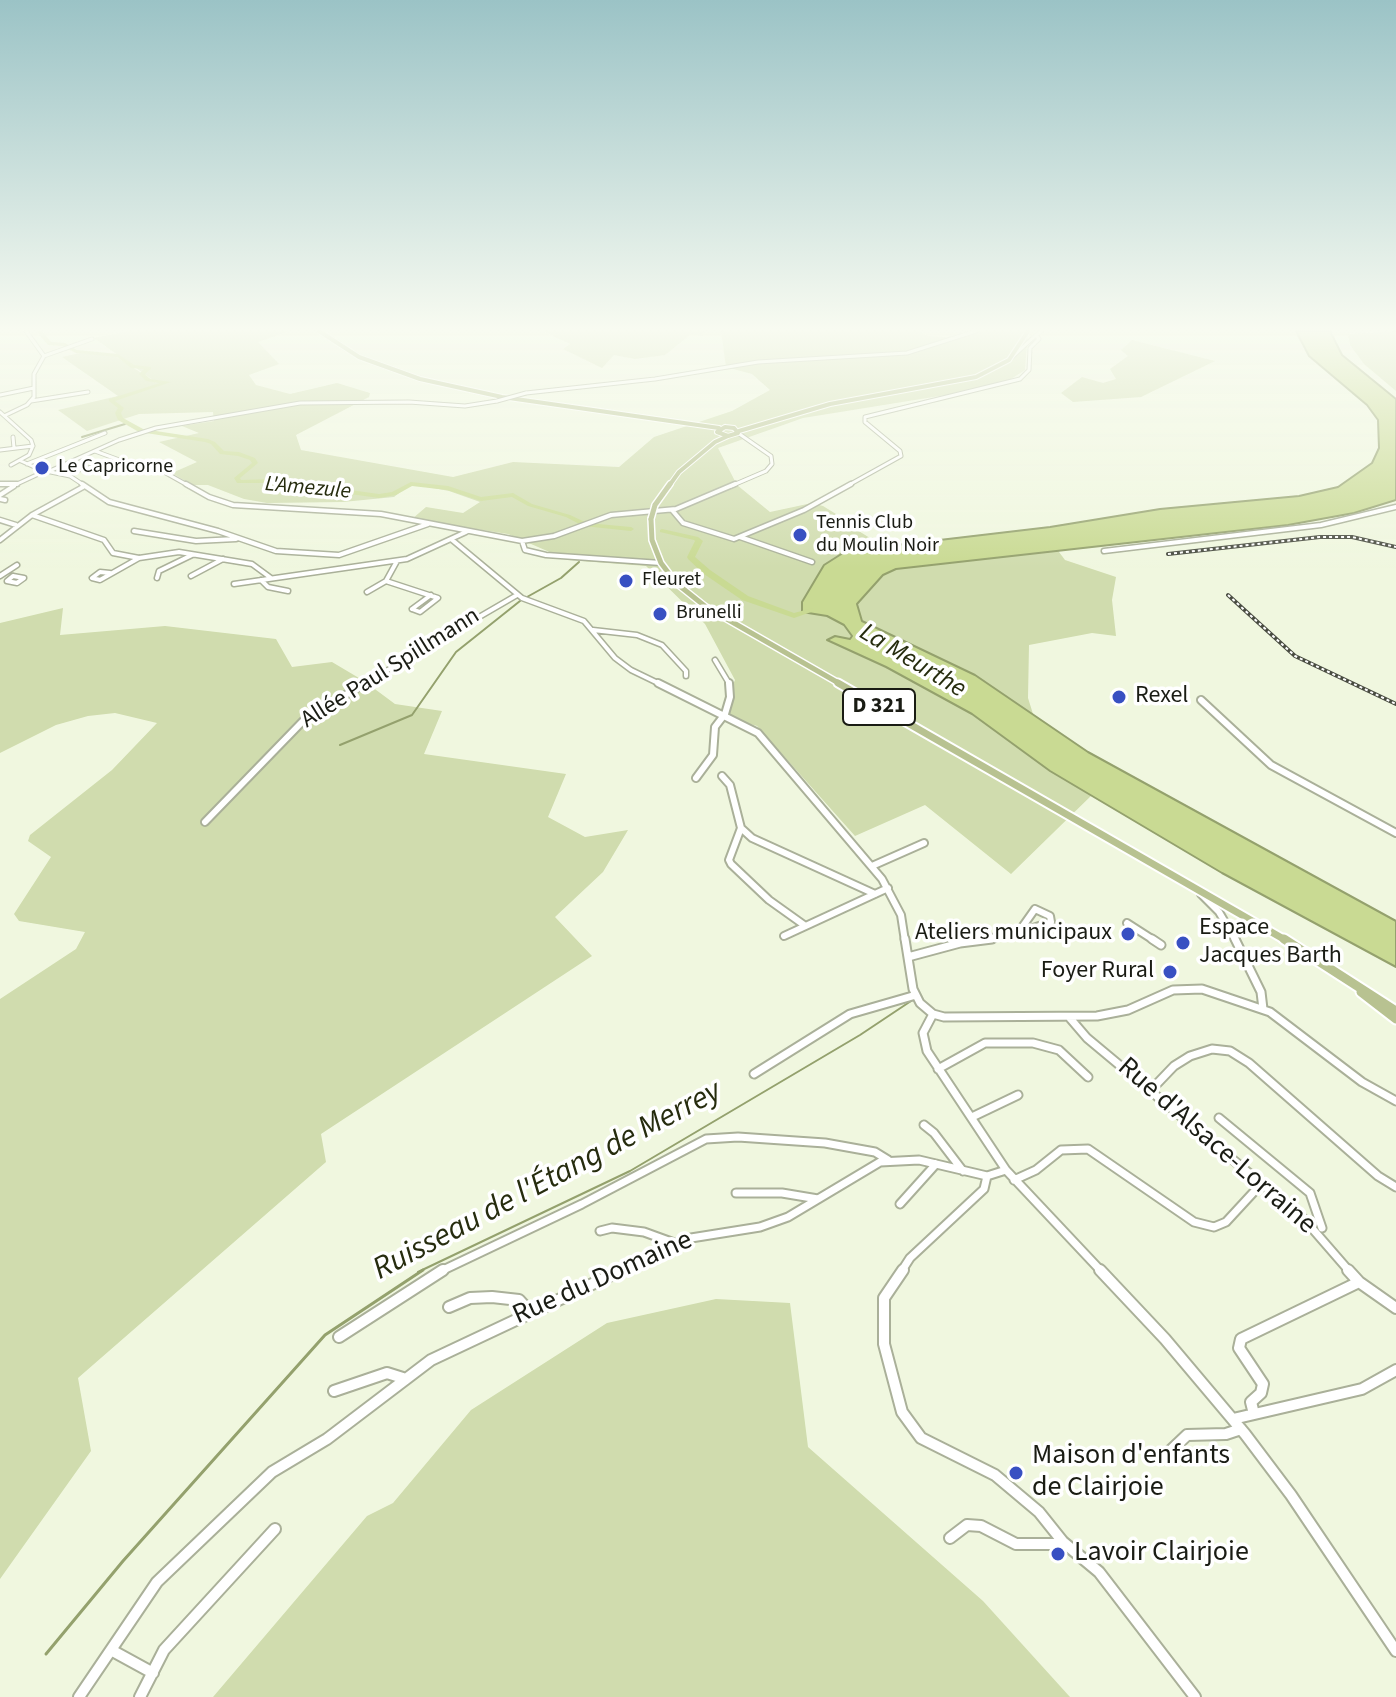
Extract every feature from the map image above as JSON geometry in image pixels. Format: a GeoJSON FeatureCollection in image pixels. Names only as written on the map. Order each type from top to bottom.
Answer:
{"type":"FeatureCollection","features":[{"type":"Feature","properties":{"kind":"main road"},"geometry":{"type":"LineString","coordinates":[[590,410],[702,427],[730,436],[754,425],[808,410]]}},
{"type":"Feature","properties":{"kind":"main road"},"geometry":{"type":"LineString","coordinates":[[718,432],[737,431]]}},
{"type":"Feature","properties":{"kind":"main road","name":"D 321"},"geometry":{"type":"LineString","coordinates":[[715,442],[718,432]]}},
{"type":"Feature","properties":{"kind":"main road","name":"D 321"},"geometry":{"type":"LineString","coordinates":[[730,436],[715,442],[667,484],[651,519],[652,540],[661,563],[688,593],[728,621],[1147,859],[1331,968],[1396,1011]]}},
{"type":"Feature","properties":{"kind":"main road","name":"D 321"},"geometry":{"type":"LineString","coordinates":[[1331,968],[1396,1019]]}},
{"type":"Feature","properties":{"kind":"street"},"geometry":{"type":"LineString","coordinates":[[6,415],[15,410]]}},
{"type":"Feature","properties":{"kind":"street"},"geometry":{"type":"LineString","coordinates":[[2,498],[17,484],[45,471],[150,430],[262,410]]}},
{"type":"Feature","properties":{"kind":"street"},"geometry":{"type":"LineString","coordinates":[[672,510],[679,520],[691,526],[734,539],[804,510],[901,456],[900,451],[865,422],[867,416],[891,410]]}},
{"type":"Feature","properties":{"kind":"street"},"geometry":{"type":"LineString","coordinates":[[0,412],[31,440],[33,446],[31,453],[11,465]]}},
{"type":"Feature","properties":{"kind":"street"},"geometry":{"type":"LineString","coordinates":[[95,451],[122,461],[157,468],[212,498],[239,506],[381,514],[522,541],[546,539],[623,513],[672,510],[766,471],[772,464],[771,456],[737,431]]}},
{"type":"Feature","properties":{"kind":"street"},"geometry":{"type":"LineString","coordinates":[[27,464],[105,433]]}},
{"type":"Feature","properties":{"kind":"street"},"geometry":{"type":"LineString","coordinates":[[730,436],[750,441]]}},
{"type":"Feature","properties":{"kind":"street"},"geometry":{"type":"LineString","coordinates":[[13,437],[14,448]]}},
{"type":"Feature","properties":{"kind":"street"},"geometry":{"type":"LineString","coordinates":[[0,450],[33,446]]}},
{"type":"Feature","properties":{"kind":"street"},"geometry":{"type":"LineString","coordinates":[[21,461],[45,471]]}},
{"type":"Feature","properties":{"kind":"street"},"geometry":{"type":"LineString","coordinates":[[64,473],[122,461]]}},
{"type":"Feature","properties":{"kind":"street"},"geometry":{"type":"LineString","coordinates":[[52,470],[64,473],[109,502],[218,531],[276,551],[339,555],[428,524]]}},
{"type":"Feature","properties":{"kind":"street"},"geometry":{"type":"LineString","coordinates":[[0,484],[17,484]]}},
{"type":"Feature","properties":{"kind":"street"},"geometry":{"type":"LineString","coordinates":[[0,540],[16,525],[83,487]]}},
{"type":"Feature","properties":{"kind":"street"},"geometry":{"type":"LineString","coordinates":[[1104,551],[1321,525],[1396,507]]}},
{"type":"Feature","properties":{"kind":"street"},"geometry":{"type":"LineString","coordinates":[[32,515],[68,530],[106,540],[113,553],[139,558]]}},
{"type":"Feature","properties":{"kind":"street"},"geometry":{"type":"LineString","coordinates":[[0,520],[16,525]]}},
{"type":"Feature","properties":{"kind":"street"},"geometry":{"type":"LineString","coordinates":[[455,530],[449,536],[451,539],[517,595],[584,621],[615,658],[631,670],[725,714],[758,733],[771,746],[813,801],[888,888],[901,915],[916,995],[933,1014],[944,1017],[1115,1014],[1173,990],[1187,988],[1216,993],[1263,1009],[1281,1019],[1352,1075],[1396,1101]]}},
{"type":"Feature","properties":{"kind":"street"},"geometry":{"type":"LineString","coordinates":[[134,531],[196,541],[236,539]]}},
{"type":"Feature","properties":{"kind":"street"},"geometry":{"type":"LineString","coordinates":[[234,584],[415,557],[466,532]]}},
{"type":"Feature","properties":{"kind":"street"},"geometry":{"type":"LineString","coordinates":[[740,537],[812,562]]}},
{"type":"Feature","properties":{"kind":"street"},"geometry":{"type":"LineString","coordinates":[[360,540],[369,546]]}},
{"type":"Feature","properties":{"kind":"street"},"geometry":{"type":"LineString","coordinates":[[522,541],[523,548],[539,554],[661,563]]}},
{"type":"Feature","properties":{"kind":"street"},"geometry":{"type":"LineString","coordinates":[[110,573],[139,558],[177,552],[252,564],[271,578]]}},
{"type":"Feature","properties":{"kind":"street"},"geometry":{"type":"LineString","coordinates":[[157,578],[159,571],[193,554]]}},
{"type":"Feature","properties":{"kind":"street"},"geometry":{"type":"LineString","coordinates":[[191,576],[223,559]]}},
{"type":"Feature","properties":{"kind":"street"},"geometry":{"type":"LineString","coordinates":[[367,592],[386,581],[397,561]]}},
{"type":"Feature","properties":{"kind":"street"},"geometry":{"type":"LineString","coordinates":[[0,576],[17,565]]}},
{"type":"Feature","properties":{"kind":"street"},"geometry":{"type":"LineString","coordinates":[[0,576],[11,578]]}},
{"type":"Feature","properties":{"kind":"street"},"geometry":{"type":"LineString","coordinates":[[261,580],[268,587],[288,591]]}},
{"type":"Feature","properties":{"kind":"street"},"geometry":{"type":"LineString","coordinates":[[386,581],[431,595],[437,600],[420,612],[412,609],[431,595]]}},
{"type":"Feature","properties":{"kind":"street","name":"Allée Paul Spillmann"},"geometry":{"type":"LineString","coordinates":[[205,822],[303,721],[517,595]]}},
{"type":"Feature","properties":{"kind":"street"},"geometry":{"type":"LineString","coordinates":[[593,630],[637,635],[662,645],[686,671],[686,676]]}},
{"type":"Feature","properties":{"kind":"street"},"geometry":{"type":"LineString","coordinates":[[696,778],[713,755],[715,725],[725,714],[730,684],[715,660]]}},
{"type":"Feature","properties":{"kind":"street"},"geometry":{"type":"LineString","coordinates":[[1201,700],[1271,765],[1396,833]]}},
{"type":"Feature","properties":{"kind":"street"},"geometry":{"type":"LineString","coordinates":[[722,776],[730,785],[741,828],[729,860],[731,864],[769,900],[804,925]]}},
{"type":"Feature","properties":{"kind":"street"},"geometry":{"type":"LineString","coordinates":[[741,828],[768,847],[875,894]]}},
{"type":"Feature","properties":{"kind":"street"},"geometry":{"type":"LineString","coordinates":[[872,866],[924,843]]}},
{"type":"Feature","properties":{"kind":"street"},"geometry":{"type":"LineString","coordinates":[[1147,859],[1203,895],[1219,912],[1257,981],[1264,1001],[1263,1009]]}},
{"type":"Feature","properties":{"kind":"street"},"geometry":{"type":"LineString","coordinates":[[784,936],[888,888]]}},
{"type":"Feature","properties":{"kind":"street"},"geometry":{"type":"LineString","coordinates":[[908,957],[960,943],[1018,933],[1046,926],[1051,919],[1045,912],[1035,909],[1018,933]]}},
{"type":"Feature","properties":{"kind":"street"},"geometry":{"type":"LineString","coordinates":[[1127,923],[1161,945]]}},
{"type":"Feature","properties":{"kind":"street"},"geometry":{"type":"LineString","coordinates":[[754,1074],[850,1014],[916,995]]}},
{"type":"Feature","properties":{"kind":"street"},"geometry":{"type":"LineString","coordinates":[[933,1014],[923,1033],[927,1051],[1006,1170],[1165,1339],[1237,1424],[1291,1495],[1396,1651]]}},
{"type":"Feature","properties":{"kind":"street","name":"Rue d'Alsace-Lorraine"},"geometry":{"type":"LineString","coordinates":[[1069,1017],[1081,1032],[1304,1219],[1359,1282],[1396,1308]]}},
{"type":"Feature","properties":{"kind":"street"},"geometry":{"type":"LineString","coordinates":[[938,1069],[985,1043],[1033,1043],[1059,1050],[1088,1077]]}},
{"type":"Feature","properties":{"kind":"street"},"geometry":{"type":"LineString","coordinates":[[1151,1090],[1174,1066],[1190,1056],[1212,1049],[1230,1051],[1249,1063],[1378,1176],[1396,1187]]}},
{"type":"Feature","properties":{"kind":"street"},"geometry":{"type":"LineString","coordinates":[[972,1117],[1018,1095]]}},
{"type":"Feature","properties":{"kind":"street"},"geometry":{"type":"LineString","coordinates":[[1219,1118],[1310,1193],[1322,1228]]}},
{"type":"Feature","properties":{"kind":"street"},"geometry":{"type":"LineString","coordinates":[[924,1125],[934,1133],[963,1171]]}},
{"type":"Feature","properties":{"kind":"street"},"geometry":{"type":"LineString","coordinates":[[339,1337],[429,1276],[582,1204],[706,1139],[738,1137],[825,1143],[875,1152],[888,1160]]}},
{"type":"Feature","properties":{"kind":"street"},"geometry":{"type":"LineString","coordinates":[[1014,1180],[1036,1170],[1061,1150],[1081,1147],[1095,1152],[1194,1222],[1214,1227],[1226,1222],[1262,1183]]}},
{"type":"Feature","properties":{"kind":"street","name":"Rue du Domaine"},"geometry":{"type":"LineString","coordinates":[[79,1697],[157,1582],[233,1506],[272,1472],[327,1439],[418,1368],[457,1346],[677,1244],[705,1234],[738,1231],[777,1221],[872,1166],[888,1160],[908,1158],[987,1176],[1006,1170]]}},
{"type":"Feature","properties":{"kind":"street"},"geometry":{"type":"LineString","coordinates":[[900,1204],[936,1164]]}},
{"type":"Feature","properties":{"kind":"street"},"geometry":{"type":"LineString","coordinates":[[987,1176],[984,1189],[917,1251],[893,1281],[882,1311],[884,1344],[902,1412],[921,1438],[978,1464],[1014,1488],[1130,1609],[1195,1697]]}},
{"type":"Feature","properties":{"kind":"street"},"geometry":{"type":"LineString","coordinates":[[736,1193],[782,1193],[818,1199]]}},
{"type":"Feature","properties":{"kind":"street"},"geometry":{"type":"LineString","coordinates":[[600,1231],[612,1228],[644,1232],[677,1244]]}},
{"type":"Feature","properties":{"kind":"street"},"geometry":{"type":"LineString","coordinates":[[1254,1414],[1251,1402],[1261,1393],[1263,1384],[1239,1348],[1241,1339],[1359,1282]]}},
{"type":"Feature","properties":{"kind":"street"},"geometry":{"type":"LineString","coordinates":[[449,1307],[470,1298],[492,1297],[519,1300],[530,1312]]}},
{"type":"Feature","properties":{"kind":"street"},"geometry":{"type":"LineString","coordinates":[[1167,1454],[1187,1435],[1226,1434],[1254,1414],[1362,1389],[1396,1370]]}},
{"type":"Feature","properties":{"kind":"street"},"geometry":{"type":"LineString","coordinates":[[334,1391],[387,1373],[406,1379]]}},
{"type":"Feature","properties":{"kind":"street"},"geometry":{"type":"LineString","coordinates":[[950,1538],[967,1525],[981,1526],[1016,1544],[1051,1542],[1066,1545]]}},
{"type":"Feature","properties":{"kind":"street"},"geometry":{"type":"LineString","coordinates":[[140,1697],[164,1650],[275,1529]]}},
{"type":"Feature","properties":{"kind":"street"},"geometry":{"type":"LineString","coordinates":[[111,1650],[153,1673]]}},
{"type":"Feature","properties":{"kind":"shaded area"},"geometry":{"type":"Polygon","coordinates":[[[58,410],[344,410],[296,435],[301,450],[453,477],[513,462],[619,467],[654,437],[733,410],[851,410],[803,418],[718,448],[737,485],[770,512],[812,503],[823,506],[836,514],[833,516],[843,518],[841,520],[886,548],[1050,540],[1065,560],[1116,577],[1112,600],[1116,636],[1092,633],[1029,645],[1028,698],[1044,749],[1094,793],[1011,874],[925,805],[855,836],[757,726],[719,715],[735,680],[705,624],[646,566],[568,560],[508,534],[412,519],[426,507],[463,513],[480,502],[449,491],[417,485],[408,486],[394,497],[343,502],[267,503],[244,499],[208,485],[192,485],[172,473],[197,462],[159,442],[199,433],[182,426],[214,421],[213,412],[139,414],[87,431],[58,410]]]}},
{"type":"Feature","properties":{"kind":"shaded area"},"geometry":{"type":"Polygon","coordinates":[[[63,608],[60,635],[165,626],[276,639],[292,667],[332,662],[395,704],[442,711],[424,754],[566,774],[548,817],[585,837],[628,830],[603,872],[555,917],[592,956],[321,1134],[326,1162],[78,1378],[91,1451],[0,1579],[0,999],[76,949],[85,932],[19,921],[14,914],[51,857],[28,841],[30,835],[112,770],[157,723],[115,713],[88,716],[56,725],[0,753],[0,623],[63,608]]]}},
{"type":"Feature","properties":{"kind":"shaded area"},"geometry":{"type":"Polygon","coordinates":[[[716,1299],[790,1303],[808,1447],[983,1601],[1070,1697],[213,1697],[367,1516],[393,1503],[471,1410],[607,1323],[716,1299]]]}},
{"type":"Feature","properties":{"kind":"water","name":"La Meurthe"},"geometry":{"type":"Polygon","coordinates":[[[1371,410],[1396,410],[1396,500],[1354,513],[1288,525],[896,569],[883,575],[857,604],[862,621],[975,675],[1088,752],[1396,921],[1396,967],[1222,873],[1050,771],[972,714],[886,667],[827,640],[835,636],[850,639],[852,636],[844,625],[827,616],[802,612],[802,602],[824,565],[846,551],[1050,527],[1160,509],[1299,496],[1338,487],[1372,463],[1379,448],[1378,420],[1371,410]]]}},
{"type":"Feature","properties":{"kind":"waterway","name":"L'Amezule"},"geometry":{"type":"LineString","coordinates":[[120,410],[120,419],[141,431],[206,440],[222,453],[253,459],[255,463],[237,478],[239,482],[270,481],[379,496],[394,494],[411,484],[448,488],[481,499],[513,495],[530,505],[568,516],[585,525],[631,529]]}},
{"type":"Feature","properties":{"kind":"waterway"},"geometry":{"type":"LineString","coordinates":[[82,437],[125,424]]}},
{"type":"Feature","properties":{"kind":"waterway","name":"L'Amezule"},"geometry":{"type":"LineString","coordinates":[[662,531],[696,538],[699,541],[691,557],[745,598],[794,616],[813,610]]}},
{"type":"Feature","properties":{"kind":"waterway"},"geometry":{"type":"LineString","coordinates":[[527,597],[561,578],[579,562]]}},
{"type":"Feature","properties":{"kind":"waterway"},"geometry":{"type":"LineString","coordinates":[[340,745],[412,715],[456,652],[520,601]]}},
{"type":"Feature","properties":{"kind":"waterway","name":"Ruisseau de l'Étang de Merrey"},"geometry":{"type":"LineString","coordinates":[[418,1272],[630,1171],[860,1035],[911,1001]]}},
{"type":"Feature","properties":{"kind":"waterway","name":"Ruisseau de l'Étang de Merrey"},"geometry":{"type":"LineString","coordinates":[[46,1654],[123,1561],[325,1335],[423,1270]]}},
{"type":"Feature","properties":{"kind":"railway"},"geometry":{"type":"LineString","coordinates":[[1168,554],[1320,537],[1352,537],[1396,547]]}},
{"type":"Feature","properties":{"kind":"railway"},"geometry":{"type":"LineString","coordinates":[[1228,595],[1295,656],[1396,704]]}},
{"type":"Feature","properties":{"kind":"place","name":"Le Capricorne"},"geometry":{"type":"Point","coordinates":[42,468]}},
{"type":"Feature","properties":{"kind":"place","name":"Tennis Club du Moulin Noir"},"geometry":{"type":"Point","coordinates":[800,535]}},
{"type":"Feature","properties":{"kind":"place","name":"Fleuret"},"geometry":{"type":"Point","coordinates":[626,581]}},
{"type":"Feature","properties":{"kind":"place","name":"Brunelli"},"geometry":{"type":"Point","coordinates":[660,614]}},
{"type":"Feature","properties":{"kind":"place","name":"Rexel"},"geometry":{"type":"Point","coordinates":[1119,697]}},
{"type":"Feature","properties":{"kind":"place","name":"Ateliers municipaux"},"geometry":{"type":"Point","coordinates":[1128,934]}},
{"type":"Feature","properties":{"kind":"place","name":"Espace Jacques Barth"},"geometry":{"type":"Point","coordinates":[1183,943]}},
{"type":"Feature","properties":{"kind":"place","name":"Foyer Rural"},"geometry":{"type":"Point","coordinates":[1170,972]}},
{"type":"Feature","properties":{"kind":"place","name":"Maison d'enfants de Clairjoie"},"geometry":{"type":"Point","coordinates":[1016,1473]}},
{"type":"Feature","properties":{"kind":"place","name":"Lavoir Clairjoie"},"geometry":{"type":"Point","coordinates":[1058,1554]}}]}
